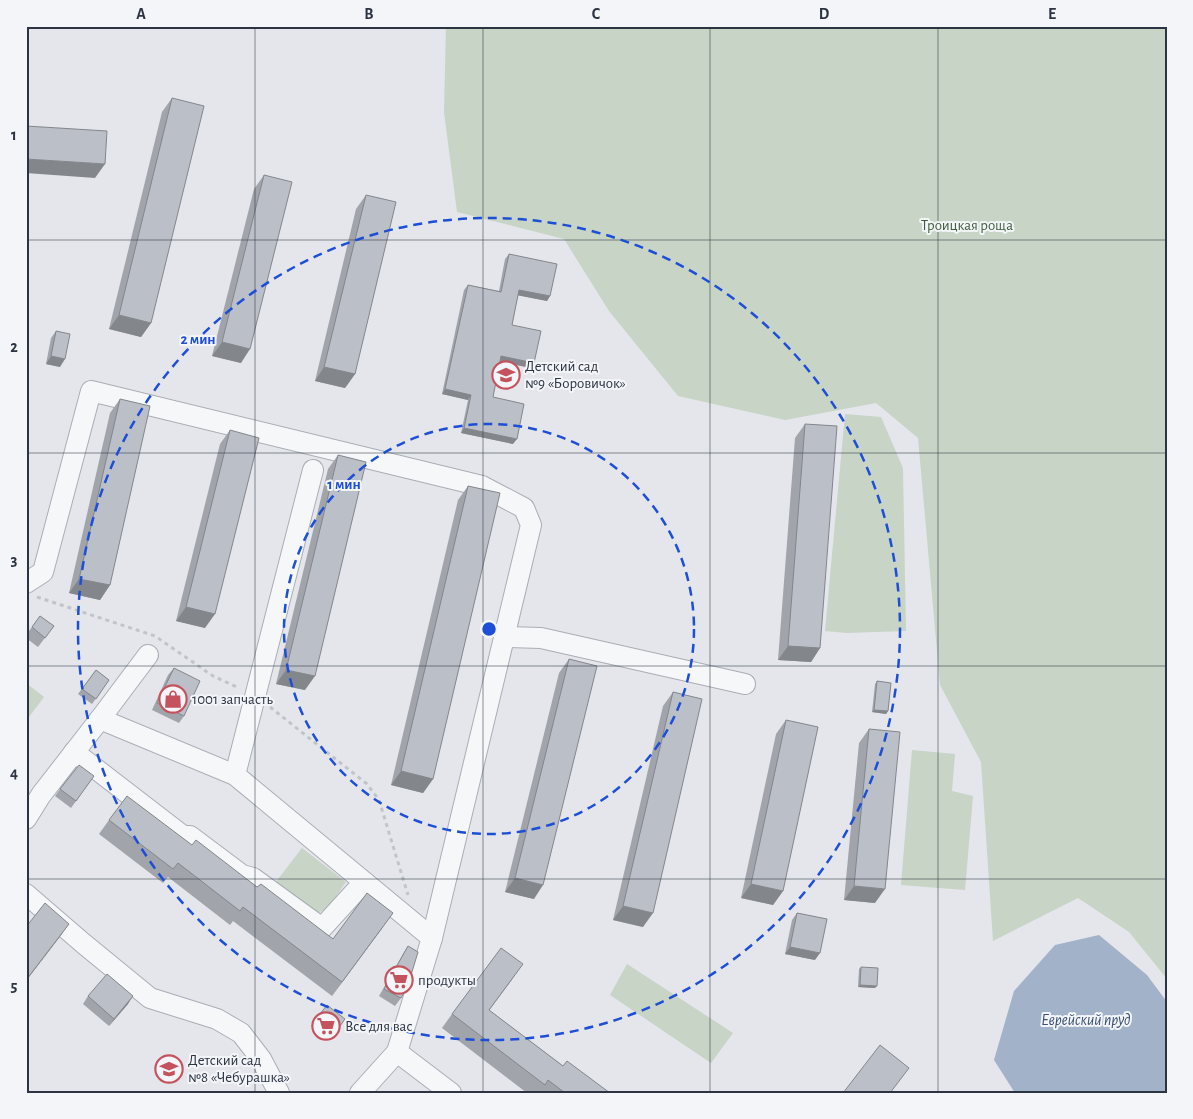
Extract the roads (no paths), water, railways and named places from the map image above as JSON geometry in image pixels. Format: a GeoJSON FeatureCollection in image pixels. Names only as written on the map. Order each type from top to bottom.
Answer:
{"type":"FeatureCollection","features":[{"type":"Feature","properties":{"kind":"lane"},"geometry":{"type":"LineString","coordinates":[[26,583],[43,572],[90,390],[482,486],[524,508],[531,525],[432,938],[397,1052],[360,1093]]}},
{"type":"Feature","properties":{"kind":"lane"},"geometry":{"type":"LineString","coordinates":[[235,776],[313,470]]}},
{"type":"Feature","properties":{"kind":"lane"},"geometry":{"type":"LineString","coordinates":[[504,637],[541,638],[745,684]]}},
{"type":"Feature","properties":{"kind":"lane"},"geometry":{"type":"LineString","coordinates":[[26,819],[41,794],[148,655]]}},
{"type":"Feature","properties":{"kind":"lane"},"geometry":{"type":"LineString","coordinates":[[100,719],[235,776],[432,938]]}},
{"type":"Feature","properties":{"kind":"lane"},"geometry":{"type":"LineString","coordinates":[[74,752],[183,836],[190,836],[242,875],[253,878],[322,928],[364,882]]}},
{"type":"Feature","properties":{"kind":"lane"},"geometry":{"type":"LineString","coordinates":[[26,894],[150,998],[217,1019],[241,1033],[261,1059],[279,1093]]}},
{"type":"Feature","properties":{"kind":"lane"},"geometry":{"type":"LineString","coordinates":[[397,1052],[451,1093]]}},
{"type":"Feature","properties":{"kind":"water","name":"Еврейский пруд"},"geometry":{"type":"Polygon","coordinates":[[[1099,935],[1147,975],[1167,1002],[1167,1093],[1015,1093],[994,1060],[1014,991],[1055,945],[1099,935]]]}},
{"type":"Feature","properties":{"kind":"place","name":"Детский сад №9 «Боровичок»"},"geometry":{"type":"Point","coordinates":[506,375]}},
{"type":"Feature","properties":{"kind":"place","name":"1001 запчасть"},"geometry":{"type":"Point","coordinates":[173,699]}},
{"type":"Feature","properties":{"kind":"place","name":"продукты"},"geometry":{"type":"Point","coordinates":[399,980]}},
{"type":"Feature","properties":{"kind":"place","name":"Все для вас"},"geometry":{"type":"Point","coordinates":[326,1026]}},
{"type":"Feature","properties":{"kind":"place","name":"Детский сад №8 «Чебурашка»"},"geometry":{"type":"Point","coordinates":[169,1069]}},
{"type":"Feature","properties":{"kind":"park label","name":"Троицкая роща"},"geometry":{"type":"Point","coordinates":[967,225]}}]}
